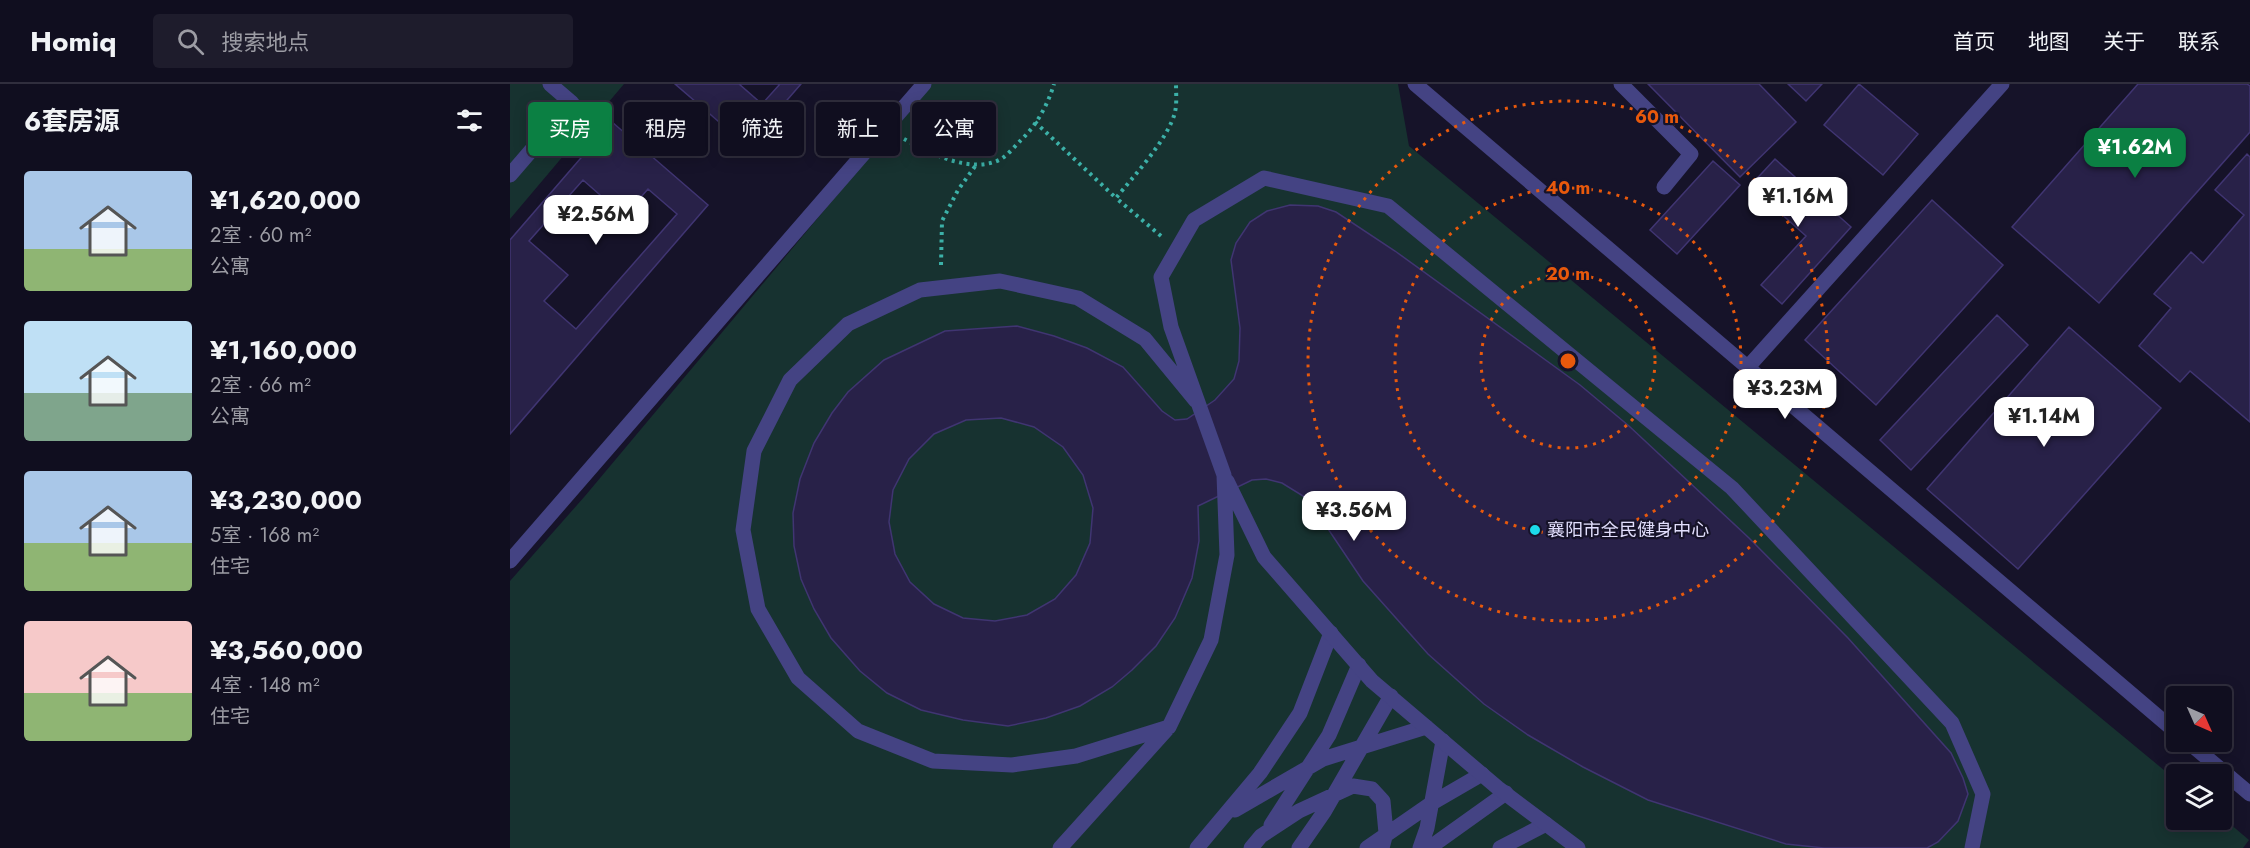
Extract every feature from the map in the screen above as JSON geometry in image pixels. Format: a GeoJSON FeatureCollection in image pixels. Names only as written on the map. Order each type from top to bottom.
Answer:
{"type":"FeatureCollection","features":[{"type":"Feature","properties":{"kind":"street"},"geometry":{"type":"LineString","coordinates":[[510,175],[572,103],[550,84]]}},
{"type":"Feature","properties":{"kind":"street"},"geometry":{"type":"LineString","coordinates":[[900,112],[924,84]]}},
{"type":"Feature","properties":{"kind":"street"},"geometry":{"type":"LineString","coordinates":[[1415,84],[2166,723]]}},
{"type":"Feature","properties":{"kind":"street"},"geometry":{"type":"LineString","coordinates":[[1621,84],[1691,154],[1664,188]]}},
{"type":"Feature","properties":{"kind":"street"},"geometry":{"type":"LineString","coordinates":[[1748,367],[2002,84]]}},
{"type":"Feature","properties":{"kind":"street"},"geometry":{"type":"LineString","coordinates":[[510,561],[862,156]]}},
{"type":"Feature","properties":{"kind":"street"},"geometry":{"type":"LineString","coordinates":[[1578,848],[1506,794],[1372,681],[1264,558],[1224,476],[1171,327],[1161,277],[1194,220],[1264,178],[1388,206],[1732,488],[1952,723],[1983,794],[1972,848]]}},
{"type":"Feature","properties":{"kind":"street"},"geometry":{"type":"LineString","coordinates":[[1169,727],[1076,756],[1012,765],[933,761],[858,731],[798,678],[758,609],[743,530],[754,451],[790,380],[848,324],[920,290],[1000,280],[1078,298],[1145,339],[1196,401]]}},
{"type":"Feature","properties":{"kind":"street"},"geometry":{"type":"LineString","coordinates":[[1060,848],[1169,727],[1211,640],[1227,555],[1224,476]]}},
{"type":"Feature","properties":{"kind":"street"},"geometry":{"type":"LineString","coordinates":[[1200,846],[1260,773],[1300,712],[1331,633]]}},
{"type":"Feature","properties":{"kind":"street"},"geometry":{"type":"LineString","coordinates":[[1256,842],[1311,766],[1329,735],[1359,665]]}},
{"type":"Feature","properties":{"kind":"street"},"geometry":{"type":"LineString","coordinates":[[1299,848],[1335,793],[1390,696]]}},
{"type":"Feature","properties":{"kind":"street"},"geometry":{"type":"LineString","coordinates":[[1227,814],[1323,759],[1426,727]]}},
{"type":"Feature","properties":{"kind":"street"},"geometry":{"type":"LineString","coordinates":[[1420,848],[1427,828],[1443,741]]}},
{"type":"Feature","properties":{"kind":"street"},"geometry":{"type":"LineString","coordinates":[[2200,752],[2250,795]]}},
{"type":"Feature","properties":{"kind":"street"},"geometry":{"type":"LineString","coordinates":[[1367,848],[1384,841],[1432,803],[1482,774]]}},
{"type":"Feature","properties":{"kind":"street"},"geometry":{"type":"LineString","coordinates":[[1256,842],[1299,811],[1353,786],[1372,789],[1383,801],[1384,841]]}},
{"type":"Feature","properties":{"kind":"street"},"geometry":{"type":"LineString","coordinates":[[1429,848],[1506,794]]}},
{"type":"Feature","properties":{"kind":"street"},"geometry":{"type":"LineString","coordinates":[[1500,848],[1546,824]]}},
{"type":"Feature","properties":{"kind":"path"},"geometry":{"type":"LineString","coordinates":[[900,137],[942,159],[976,165],[1001,159],[1026,135],[1050,101],[1054,84]]}},
{"type":"Feature","properties":{"kind":"path"},"geometry":{"type":"LineString","coordinates":[[1116,198],[1155,150],[1170,124],[1175,112],[1176,84]]}},
{"type":"Feature","properties":{"kind":"path"},"geometry":{"type":"LineString","coordinates":[[1035,122],[1116,198],[1177,250]]}},
{"type":"Feature","properties":{"kind":"path"},"geometry":{"type":"LineString","coordinates":[[941,288],[942,220],[958,190],[976,165]]}},
{"type":"Feature","properties":{"kind":"green space"},"geometry":{"type":"Polygon","coordinates":[[[510,84],[624,84],[609,102],[528,102],[528,156],[563,156],[510,219],[510,84]]]}},
{"type":"Feature","properties":{"kind":"green space"},"geometry":{"type":"Polygon","coordinates":[[[930,84],[1398,84],[1409,146],[2166,772],[2166,830],[2232,830],[2232,826],[2249,840],[2243,848],[510,848],[510,581],[585,496],[870,156],[900,156],[900,120],[912,105],[912,156],[996,156],[996,102],[915,102],[930,84]]]}},
{"type":"Feature","properties":{"kind":"building"},"geometry":{"type":"Polygon","coordinates":[[[675,84],[801,84],[785,102],[720,102],[720,123],[708,112],[708,102],[696,102],[675,84]]]}},
{"type":"Feature","properties":{"kind":"building"},"geometry":{"type":"Polygon","coordinates":[[[739,84],[780,84],[764,102],[760,102],[739,84]]]}},
{"type":"Feature","properties":{"kind":"building"},"geometry":{"type":"Polygon","coordinates":[[[1648,84],[1759,84],[1796,122],[1740,177],[1648,84]]]}},
{"type":"Feature","properties":{"kind":"building"},"geometry":{"type":"Polygon","coordinates":[[[1788,84],[1822,84],[1806,101],[1788,84]]]}},
{"type":"Feature","properties":{"kind":"building"},"geometry":{"type":"Polygon","coordinates":[[[1859,84],[1918,134],[1883,175],[1824,125],[1859,84]]]}},
{"type":"Feature","properties":{"kind":"building"},"geometry":{"type":"Polygon","coordinates":[[[2138,84],[2247,84],[2250,86],[2250,132],[2099,303],[2012,227],[2138,84]]]}},
{"type":"Feature","properties":{"kind":"building"},"geometry":{"type":"Polygon","coordinates":[[[612,122],[624,132],[624,156],[651,156],[708,205],[510,434],[510,240],[583,156],[612,156],[612,122]]]}},
{"type":"Feature","properties":{"kind":"building"},"geometry":{"type":"Polygon","coordinates":[[[2247,154],[2250,157],[2250,422],[2190,371],[2180,382],[2139,346],[2171,308],[2154,294],[2191,252],[2203,263],[2244,215],[2215,190],[2247,154]]]}},
{"type":"Feature","properties":{"kind":"building"},"geometry":{"type":"Polygon","coordinates":[[[1775,159],[1851,227],[1782,304],[1761,285],[1806,236],[1750,186],[1775,159]]]}},
{"type":"Feature","properties":{"kind":"building"},"geometry":{"type":"Polygon","coordinates":[[[1713,161],[1740,185],[1677,254],[1650,230],[1713,161]]]}},
{"type":"Feature","properties":{"kind":"building"},"geometry":{"type":"Polygon","coordinates":[[[583,180],[624,216],[648,189],[677,214],[576,329],[544,301],[568,275],[529,241],[583,180]]]}},
{"type":"Feature","properties":{"kind":"building"},"geometry":{"type":"Polygon","coordinates":[[[1932,200],[2003,265],[1876,405],[1805,340],[1932,200]]]}},
{"type":"Feature","properties":{"kind":"building","name":"襄阳市全民健身中心"},"geometry":{"type":"Polygon","coordinates":[[[1290,205],[1318,206],[1336,212],[1395,251],[1580,385],[1629,426],[1749,538],[1848,638],[1951,753],[1968,794],[1958,821],[1938,842],[1927,848],[1824,848],[1786,844],[1648,800],[1583,767],[1528,735],[1484,704],[1428,654],[1363,581],[1308,499],[1282,483],[1266,479],[1252,480],[1198,506],[1199,541],[1192,578],[1175,618],[1156,646],[1132,670],[1112,687],[1080,706],[1046,718],[1008,726],[963,720],[921,710],[887,693],[860,671],[831,638],[814,609],[801,579],[794,546],[793,513],[800,479],[814,443],[848,392],[884,360],[945,331],[1017,326],[1087,348],[1123,367],[1162,411],[1175,420],[1187,419],[1215,400],[1234,379],[1239,361],[1240,328],[1231,260],[1236,243],[1250,222],[1267,211],[1290,205]],[[1001,418],[966,420],[934,434],[909,459],[893,490],[889,522],[895,554],[910,582],[934,604],[963,618],[995,621],[1027,615],[1055,599],[1076,575],[1090,543],[1093,508],[1083,475],[1063,447],[1034,427],[1001,418]]]}},
{"type":"Feature","properties":{"kind":"building"},"geometry":{"type":"Polygon","coordinates":[[[1997,315],[2028,345],[1911,470],[1880,440],[1997,315]]]}},
{"type":"Feature","properties":{"kind":"building"},"geometry":{"type":"Polygon","coordinates":[[[2069,327],[2161,408],[2018,569],[1927,489],[2069,327]]]}},
{"type":"Feature","properties":{"kind":"place","name":"襄阳市全民健身中心"},"geometry":{"type":"Point","coordinates":[1535,530]}}]}
